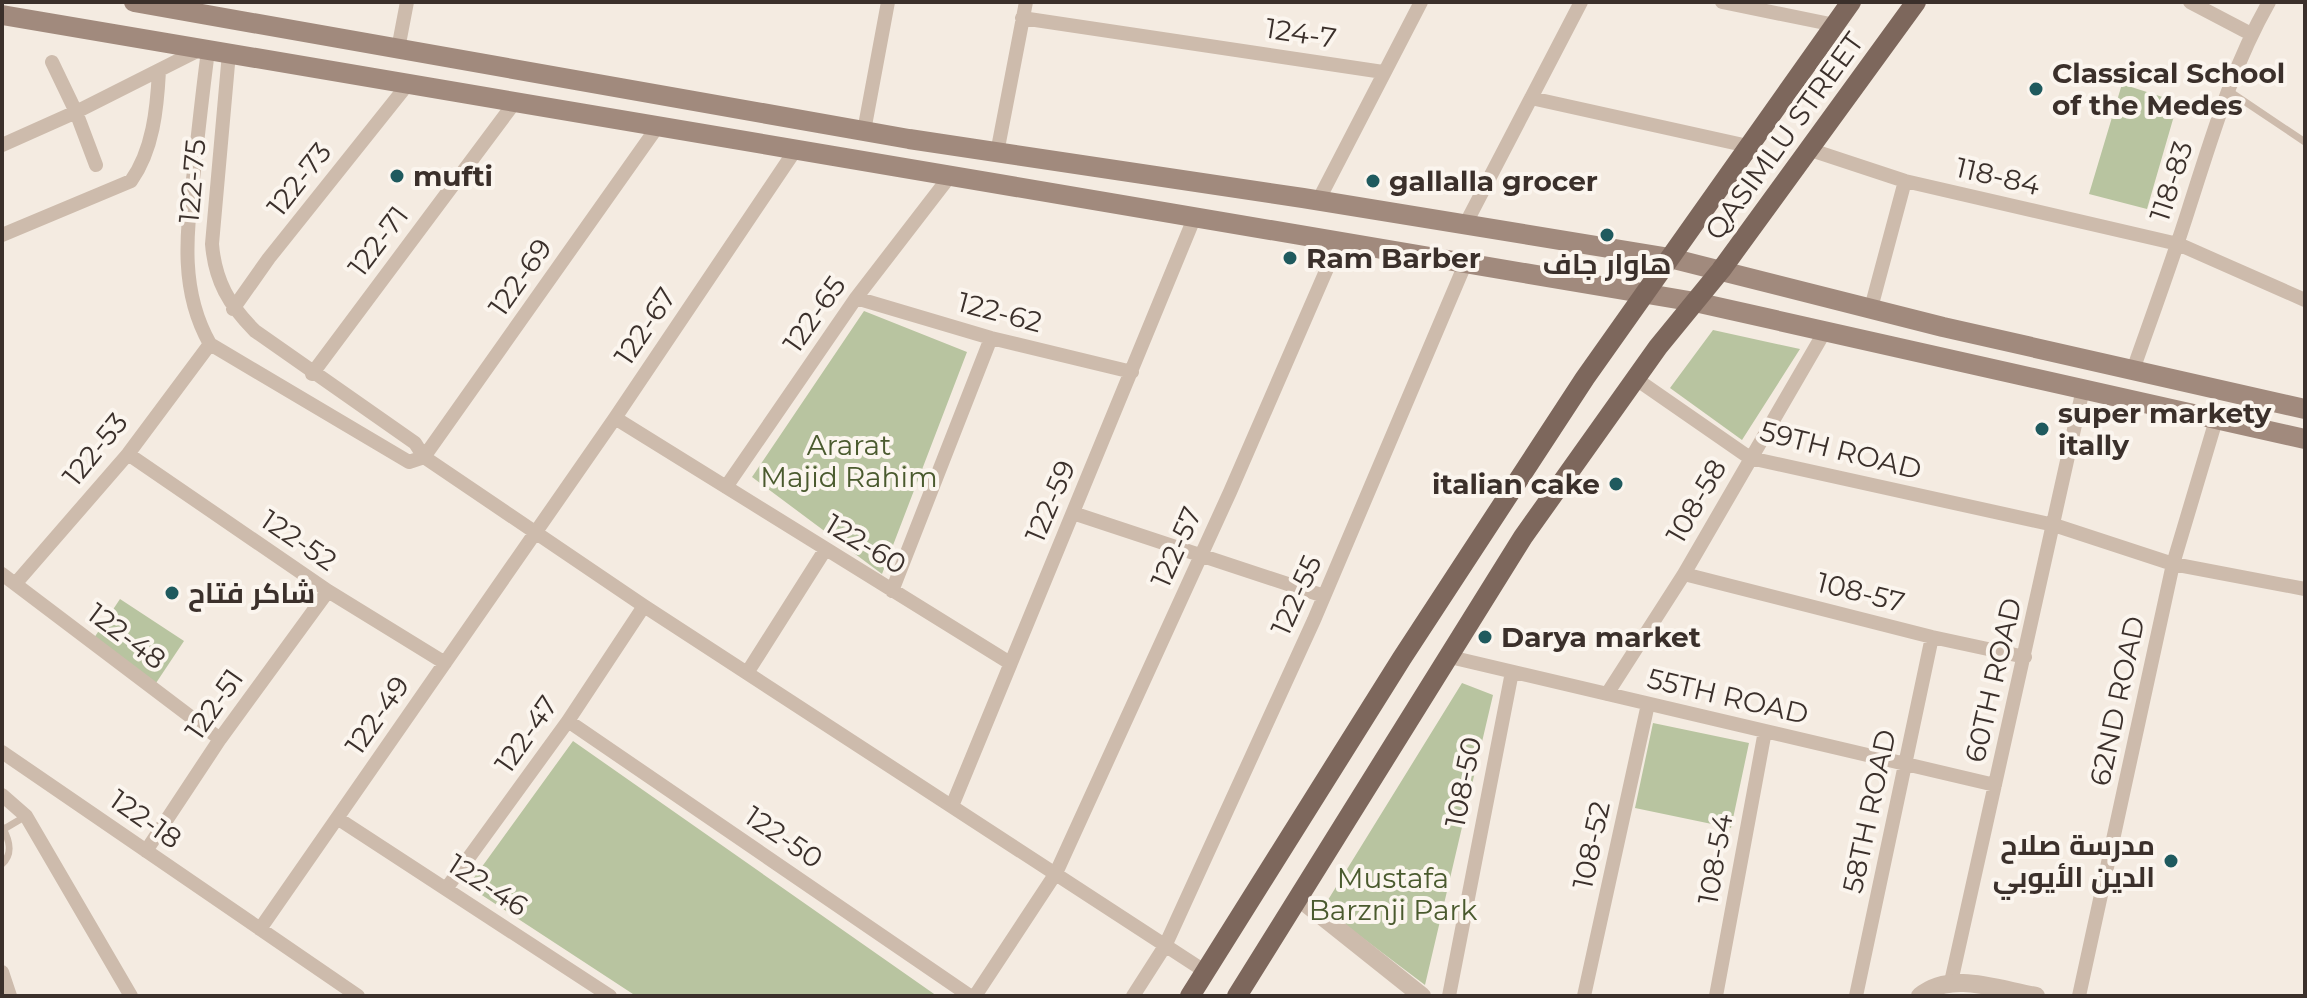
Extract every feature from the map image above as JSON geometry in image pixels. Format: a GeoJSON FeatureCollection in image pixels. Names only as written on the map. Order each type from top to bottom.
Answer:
{"type":"FeatureCollection","features":[{"type":"Feature","properties":{"kind":"main road"},"geometry":{"type":"LineString","coordinates":[[134,2],[909,139],[1670,258],[1943,327],[2305,409]]}},
{"type":"Feature","properties":{"kind":"main road","name":"QASIMLU STREET"},"geometry":{"type":"LineString","coordinates":[[1190,996],[1411,644],[1585,378],[1851,2]]}},
{"type":"Feature","properties":{"kind":"main road","name":"QASIMLU STREET"},"geometry":{"type":"LineString","coordinates":[[1237,996],[1523,537],[1636,379],[1721,270],[1916,2]]}},
{"type":"Feature","properties":{"kind":"main road"},"geometry":{"type":"LineString","coordinates":[[2,15],[1647,293],[2305,439]]}},
{"type":"Feature","properties":{"kind":"main road"},"geometry":{"type":"LineString","coordinates":[[903,168],[909,139]]}},
{"type":"Feature","properties":{"kind":"main road"},"geometry":{"type":"LineString","coordinates":[[1936,356],[1943,327]]}},
{"type":"Feature","properties":{"kind":"street"},"geometry":{"type":"LineString","coordinates":[[398,49],[407,2]]}},
{"type":"Feature","properties":{"kind":"street"},"geometry":{"type":"LineString","coordinates":[[864,131],[888,2]]}},
{"type":"Feature","properties":{"kind":"street"},"geometry":{"type":"LineString","coordinates":[[997,153],[1026,2]]}},
{"type":"Feature","properties":{"kind":"street"},"geometry":{"type":"LineString","coordinates":[[1318,201],[1421,2]]}},
{"type":"Feature","properties":{"kind":"street"},"geometry":{"type":"LineString","coordinates":[[1465,225],[1581,2]]}},
{"type":"Feature","properties":{"kind":"street"},"geometry":{"type":"LineString","coordinates":[[1722,2],[1835,25]]}},
{"type":"Feature","properties":{"kind":"street"},"geometry":{"type":"LineString","coordinates":[[2190,2],[2251,34]]}},
{"type":"Feature","properties":{"kind":"street","name":"118-83"},"geometry":{"type":"LineString","coordinates":[[2133,370],[2178,244],[2227,90],[2251,34],[2269,2]]}},
{"type":"Feature","properties":{"kind":"street","name":"124-7"},"geometry":{"type":"LineString","coordinates":[[1022,18],[1383,72]]}},
{"type":"Feature","properties":{"kind":"street"},"geometry":{"type":"LineString","coordinates":[[2,145],[204,50]]}},
{"type":"Feature","properties":{"kind":"street"},"geometry":{"type":"LineString","coordinates":[[204,50],[187,230],[188,275],[197,322],[210,344],[409,462],[424,457]]}},
{"type":"Feature","properties":{"kind":"street","name":"122-75"},"geometry":{"type":"LineString","coordinates":[[229,53],[212,244],[213,264],[221,288],[233,309]]}},
{"type":"Feature","properties":{"kind":"street"},"geometry":{"type":"LineString","coordinates":[[52,62],[76,112],[96,165]]}},
{"type":"Feature","properties":{"kind":"street"},"geometry":{"type":"LineString","coordinates":[[2,235],[131,181],[140,168],[157,109],[159,71]]}},
{"type":"Feature","properties":{"kind":"street","name":"122-73"},"geometry":{"type":"LineString","coordinates":[[233,309],[269,258],[408,84]]}},
{"type":"Feature","properties":{"kind":"street"},"geometry":{"type":"LineString","coordinates":[[1531,98],[1748,146]]}},
{"type":"Feature","properties":{"kind":"street","name":"122-71"},"geometry":{"type":"LineString","coordinates":[[312,374],[515,102]]}},
{"type":"Feature","properties":{"kind":"street","name":"122-69"},"geometry":{"type":"LineString","coordinates":[[424,457],[658,126]]}},
{"type":"Feature","properties":{"kind":"street","name":"122-67"},"geometry":{"type":"LineString","coordinates":[[537,531],[796,149]]}},
{"type":"Feature","properties":{"kind":"street","name":"118-84"},"geometry":{"type":"LineString","coordinates":[[1808,149],[1905,181],[2178,244],[2305,300]]}},
{"type":"Feature","properties":{"kind":"street","name":"122-65"},"geometry":{"type":"LineString","coordinates":[[726,487],[856,298],[950,176]]}},
{"type":"Feature","properties":{"kind":"street"},"geometry":{"type":"LineString","coordinates":[[1871,308],[1905,181]]}},
{"type":"Feature","properties":{"kind":"street","name":"122-59"},"geometry":{"type":"LineString","coordinates":[[952,806],[1195,216]]}},
{"type":"Feature","properties":{"kind":"street","name":"122-57"},"geometry":{"type":"LineString","coordinates":[[973,996],[1056,873],[1339,241]]}},
{"type":"Feature","properties":{"kind":"street","name":"122-55"},"geometry":{"type":"LineString","coordinates":[[1133,996],[1165,946],[1324,596],[1466,262]]}},
{"type":"Feature","properties":{"kind":"street","name":"122-62"},"geometry":{"type":"LineString","coordinates":[[856,298],[991,338],[1132,372]]}},
{"type":"Feature","properties":{"kind":"street"},"geometry":{"type":"LineString","coordinates":[[233,309],[255,331],[312,374],[415,443],[424,457],[644,606],[1206,972]]}},
{"type":"Feature","properties":{"kind":"street","name":"108-58"},"geometry":{"type":"LineString","coordinates":[[1607,694],[1684,574],[1825,331]]}},
{"type":"Feature","properties":{"kind":"street"},"geometry":{"type":"LineString","coordinates":[[892,591],[991,338]]}},
{"type":"Feature","properties":{"kind":"street","name":"122-53"},"geometry":{"type":"LineString","coordinates":[[16,583],[128,454],[210,344]]}},
{"type":"Feature","properties":{"kind":"street","name":"59TH ROAD"},"geometry":{"type":"LineString","coordinates":[[1636,379],[1750,458],[2054,525],[2173,564],[2305,589]]}},
{"type":"Feature","properties":{"kind":"street","name":"60TH ROAD"},"geometry":{"type":"LineString","coordinates":[[1954,991],[1995,785],[2083,389]]}},
{"type":"Feature","properties":{"kind":"street","name":"122-60"},"geometry":{"type":"LineString","coordinates":[[615,418],[1010,663]]}},
{"type":"Feature","properties":{"kind":"street","name":"62ND ROAD"},"geometry":{"type":"LineString","coordinates":[[2079,996],[2173,564],[2216,420]]}},
{"type":"Feature","properties":{"kind":"street","name":"122-52"},"geometry":{"type":"LineString","coordinates":[[128,454],[328,591],[445,663]]}},
{"type":"Feature","properties":{"kind":"street"},"geometry":{"type":"LineString","coordinates":[[1073,513],[1324,596]]}},
{"type":"Feature","properties":{"kind":"street","name":"122-49"},"geometry":{"type":"LineString","coordinates":[[260,929],[537,531]]}},
{"type":"Feature","properties":{"kind":"street"},"geometry":{"type":"LineString","coordinates":[[747,673],[825,550]]}},
{"type":"Feature","properties":{"kind":"street","name":"122-48"},"geometry":{"type":"LineString","coordinates":[[2,574],[220,739]]}},
{"type":"Feature","properties":{"kind":"street","name":"108-57"},"geometry":{"type":"LineString","coordinates":[[1684,574],[1932,637],[2025,657]]}},
{"type":"Feature","properties":{"kind":"street","name":"122-51"},"geometry":{"type":"LineString","coordinates":[[146,851],[220,739],[328,591]]}},
{"type":"Feature","properties":{"kind":"street","name":"122-47"},"geometry":{"type":"LineString","coordinates":[[446,889],[568,721],[644,606]]}},
{"type":"Feature","properties":{"kind":"street","name":"58TH ROAD"},"geometry":{"type":"LineString","coordinates":[[1856,996],[1932,637]]}},
{"type":"Feature","properties":{"kind":"street","name":"55TH ROAD"},"geometry":{"type":"LineString","coordinates":[[1450,657],[1995,785]]}},
{"type":"Feature","properties":{"kind":"street","name":"108-50"},"geometry":{"type":"LineString","coordinates":[[1449,996],[1512,672]]}},
{"type":"Feature","properties":{"kind":"street","name":"108-52"},"geometry":{"type":"LineString","coordinates":[[1584,996],[1648,704]]}},
{"type":"Feature","properties":{"kind":"street","name":"122-50"},"geometry":{"type":"LineString","coordinates":[[568,721],[973,996]]}},
{"type":"Feature","properties":{"kind":"street","name":"108-54"},"geometry":{"type":"LineString","coordinates":[[1716,996],[1765,731]]}},
{"type":"Feature","properties":{"kind":"street","name":"122-18"},"geometry":{"type":"LineString","coordinates":[[2,752],[358,996]]}},
{"type":"Feature","properties":{"kind":"street"},"geometry":{"type":"LineString","coordinates":[[2,795],[26,816],[131,996]]}},
{"type":"Feature","properties":{"kind":"street","name":"122-46"},"geometry":{"type":"LineString","coordinates":[[337,818],[446,889],[588,990],[610,996]]}},
{"type":"Feature","properties":{"kind":"street"},"geometry":{"type":"LineString","coordinates":[[1299,898],[1422,996]]}},
{"type":"Feature","properties":{"kind":"street"},"geometry":{"type":"LineString","coordinates":[[2,972],[10,996]]}},
{"type":"Feature","properties":{"kind":"street"},"geometry":{"type":"LineString","coordinates":[[1920,996],[1929,989],[2036,996]]}},
{"type":"Feature","properties":{"kind":"lane"},"geometry":{"type":"LineString","coordinates":[[2227,90],[2305,142]]}},
{"type":"Feature","properties":{"kind":"lane"},"geometry":{"type":"LineString","coordinates":[[2,864],[7,859],[10,845],[3,828],[26,816]]}},
{"type":"Feature","properties":{"kind":"green space"},"geometry":{"type":"Polygon","coordinates":[[[2122,84],[2178,102],[2147,209],[2089,194],[2122,84]]]}},
{"type":"Feature","properties":{"kind":"green space","name":"Ararat Majid Rahim"},"geometry":{"type":"Polygon","coordinates":[[[864,311],[967,352],[882,574],[752,477],[864,311]]]}},
{"type":"Feature","properties":{"kind":"green space"},"geometry":{"type":"Polygon","coordinates":[[[1713,330],[1800,349],[1742,440],[1670,388],[1713,330]]]}},
{"type":"Feature","properties":{"kind":"green space"},"geometry":{"type":"Polygon","coordinates":[[[120,599],[184,641],[156,683],[92,641],[120,599]]]}},
{"type":"Feature","properties":{"kind":"green space","name":"Mustafa Barznji Park"},"geometry":{"type":"Polygon","coordinates":[[[1462,683],[1493,695],[1425,985],[1323,908],[1462,683]]]}},
{"type":"Feature","properties":{"kind":"green space"},"geometry":{"type":"Polygon","coordinates":[[[1653,723],[1749,743],[1731,828],[1635,808],[1653,723]]]}},
{"type":"Feature","properties":{"kind":"green space"},"geometry":{"type":"Polygon","coordinates":[[[573,741],[937,996],[636,996],[468,886],[573,741]]]}},
{"type":"Feature","properties":{"kind":"place","name":"Classical School of the Medes"},"geometry":{"type":"Point","coordinates":[2036,89]}},
{"type":"Feature","properties":{"kind":"place","name":"mufti"},"geometry":{"type":"Point","coordinates":[397,176]}},
{"type":"Feature","properties":{"kind":"place","name":"gallalla grocer"},"geometry":{"type":"Point","coordinates":[1373,181]}},
{"type":"Feature","properties":{"kind":"place","name":"هاوار جاف"},"geometry":{"type":"Point","coordinates":[1607,235]}},
{"type":"Feature","properties":{"kind":"place","name":"Ram Barber"},"geometry":{"type":"Point","coordinates":[1290,258]}},
{"type":"Feature","properties":{"kind":"place","name":"super markety itally"},"geometry":{"type":"Point","coordinates":[2042,429]}},
{"type":"Feature","properties":{"kind":"place","name":"italian cake"},"geometry":{"type":"Point","coordinates":[1616,484]}},
{"type":"Feature","properties":{"kind":"place","name":"شاكر فتاح"},"geometry":{"type":"Point","coordinates":[172,593]}},
{"type":"Feature","properties":{"kind":"place","name":"Darya market"},"geometry":{"type":"Point","coordinates":[1485,637]}},
{"type":"Feature","properties":{"kind":"place","name":"مدرسة صلاح الدين الأيوبي"},"geometry":{"type":"Point","coordinates":[2171,861]}}]}
